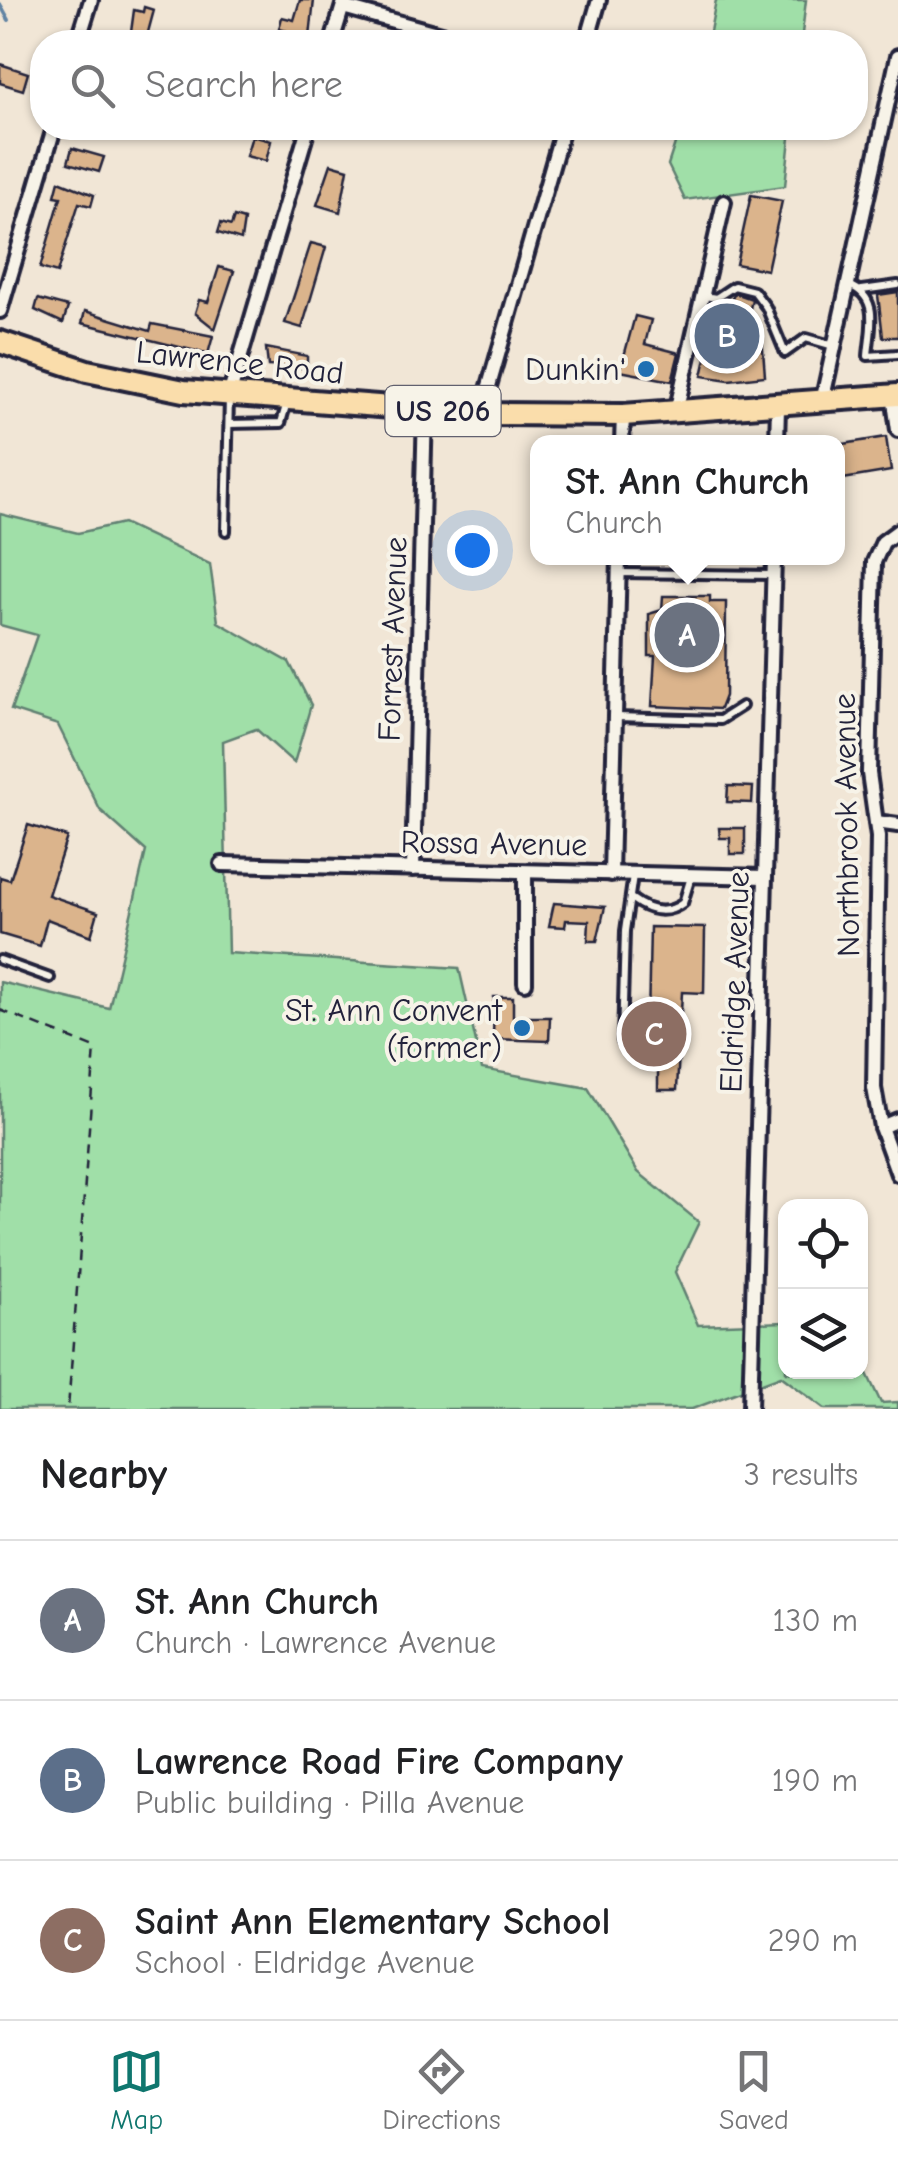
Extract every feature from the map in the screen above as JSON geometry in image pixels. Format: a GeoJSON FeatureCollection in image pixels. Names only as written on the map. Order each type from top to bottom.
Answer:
{"type":"FeatureCollection","features":[{"type":"Feature","properties":{"kind":"main road","name":"Lawrence Road"},"geometry":{"type":"LineString","coordinates":[[0,342],[87,371],[229,396],[481,414],[623,415],[778,407],[896,395]]}},
{"type":"Feature","properties":{"kind":"street"},"geometry":{"type":"LineString","coordinates":[[82,30],[91,0]]}},
{"type":"Feature","properties":{"kind":"street"},"geometry":{"type":"LineString","coordinates":[[590,30],[599,0]]}},
{"type":"Feature","properties":{"kind":"street"},"geometry":{"type":"LineString","coordinates":[[336,30],[344,3],[431,30]]}},
{"type":"Feature","properties":{"kind":"street"},"geometry":{"type":"LineString","coordinates":[[822,402],[834,346],[855,287],[898,56]]}},
{"type":"Feature","properties":{"kind":"street"},"geometry":{"type":"LineString","coordinates":[[0,311],[50,140]]}},
{"type":"Feature","properties":{"kind":"street"},"geometry":{"type":"LineString","coordinates":[[229,396],[304,140]]}},
{"type":"Feature","properties":{"kind":"street"},"geometry":{"type":"LineString","coordinates":[[481,414],[560,140]]}},
{"type":"Feature","properties":{"kind":"street"},"geometry":{"type":"LineString","coordinates":[[676,412],[724,202]]}},
{"type":"Feature","properties":{"kind":"street"},"geometry":{"type":"LineString","coordinates":[[896,395],[898,430]]}},
{"type":"Feature","properties":{"kind":"street"},"geometry":{"type":"LineString","coordinates":[[777,435],[778,407]]}},
{"type":"Feature","properties":{"kind":"street","name":"Forrest Avenue"},"geometry":{"type":"LineString","coordinates":[[413,869],[426,410]]}},
{"type":"Feature","properties":{"kind":"street"},"geometry":{"type":"LineString","coordinates":[[622,435],[623,415]]}},
{"type":"Feature","properties":{"kind":"street","name":"Northbrook Avenue"},"geometry":{"type":"LineString","coordinates":[[898,531],[883,542],[874,562],[869,773],[876,822],[874,1088],[881,1127],[898,1174]]}},
{"type":"Feature","properties":{"kind":"street"},"geometry":{"type":"LineString","coordinates":[[611,874],[619,565]]}},
{"type":"Feature","properties":{"kind":"street","name":"Eldridge Avenue"},"geometry":{"type":"LineString","coordinates":[[750,1409],[774,565]]}},
{"type":"Feature","properties":{"kind":"street"},"geometry":{"type":"LineString","coordinates":[[876,822],[898,825]]}},
{"type":"Feature","properties":{"kind":"street","name":"Rossa Avenue"},"geometry":{"type":"LineString","coordinates":[[222,864],[765,878]]}},
{"type":"Feature","properties":{"kind":"street"},"geometry":{"type":"LineString","coordinates":[[525,872],[525,982]]}},
{"type":"Feature","properties":{"kind":"street"},"geometry":{"type":"LineString","coordinates":[[881,1127],[898,1120]]}},
{"type":"Feature","properties":{"kind":"lane"},"geometry":{"type":"LineString","coordinates":[[855,287],[898,285]]}},
{"type":"Feature","properties":{"kind":"lane"},"geometry":{"type":"LineString","coordinates":[[702,296],[716,298],[734,286],[754,290],[766,307],[785,353],[806,338],[834,346]]}},
{"type":"Feature","properties":{"kind":"lane"},"geometry":{"type":"LineString","coordinates":[[855,287],[872,304],[868,356],[898,354]]}},
{"type":"Feature","properties":{"kind":"lane"},"geometry":{"type":"LineString","coordinates":[[226,532],[229,396]]}},
{"type":"Feature","properties":{"kind":"lane"},"geometry":{"type":"LineString","coordinates":[[229,424],[281,423],[287,400]]}},
{"type":"Feature","properties":{"kind":"lane"},"geometry":{"type":"LineString","coordinates":[[619,573],[773,574]]}},
{"type":"Feature","properties":{"kind":"lane"},"geometry":{"type":"LineString","coordinates":[[615,716],[720,720],[742,706]]}},
{"type":"Feature","properties":{"kind":"lane"},"geometry":{"type":"LineString","coordinates":[[622,1042],[625,931],[633,874]]}},
{"type":"Feature","properties":{"kind":"lane"},"geometry":{"type":"LineString","coordinates":[[632,900],[654,910],[677,908],[687,896],[692,876]]}},
{"type":"Feature","properties":{"kind":"lane"},"geometry":{"type":"LineString","coordinates":[[0,960],[50,978]]}},
{"type":"Feature","properties":{"kind":"path"},"geometry":{"type":"LineString","coordinates":[[0,1010],[95,1048],[68,1409]]}},
{"type":"Feature","properties":{"kind":"green space"},"geometry":{"type":"Polygon","coordinates":[[[716,0],[806,0],[802,30],[710,30],[716,0]]]}},
{"type":"Feature","properties":{"kind":"green space"},"geometry":{"type":"Polygon","coordinates":[[[676,140],[790,140],[785,186],[685,200],[668,165],[676,140]]]}},
{"type":"Feature","properties":{"kind":"green space"},"geometry":{"type":"Polygon","coordinates":[[[0,514],[78,533],[123,523],[210,564],[218,622],[289,662],[311,705],[294,763],[256,729],[223,741],[228,953],[459,968],[482,1069],[588,1088],[638,1172],[699,1222],[675,1272],[698,1325],[778,1322],[778,1377],[692,1409],[0,1409],[0,982],[109,1008],[146,851],[100,810],[58,725],[11,710],[37,635],[0,625],[0,514]]]}},
{"type":"Feature","properties":{"kind":"green space"},"geometry":{"type":"Polygon","coordinates":[[[868,1376],[881,1403],[898,1402],[898,1409],[825,1409],[785,1379],[868,1379],[868,1376]]]}},
{"type":"Feature","properties":{"kind":"building"},"geometry":{"type":"Polygon","coordinates":[[[300,0],[314,0],[311,30],[279,29],[282,17],[294,20],[300,0]]]}},
{"type":"Feature","properties":{"kind":"building"},"geometry":{"type":"Polygon","coordinates":[[[144,7],[154,10],[149,30],[131,30],[134,10],[143,12],[144,7]]]}},
{"type":"Feature","properties":{"kind":"building"},"geometry":{"type":"Polygon","coordinates":[[[0,64],[28,73],[23,90],[0,83],[0,64]]]}},
{"type":"Feature","properties":{"kind":"building"},"geometry":{"type":"Polygon","coordinates":[[[251,140],[271,141],[266,161],[246,156],[251,140]]]}},
{"type":"Feature","properties":{"kind":"building"},"geometry":{"type":"Polygon","coordinates":[[[72,148],[104,157],[99,172],[68,163],[72,148]]]}},
{"type":"Feature","properties":{"kind":"building"},"geometry":{"type":"Polygon","coordinates":[[[331,164],[348,169],[340,212],[317,205],[331,164]]]}},
{"type":"Feature","properties":{"kind":"building"},"geometry":{"type":"Polygon","coordinates":[[[59,181],[94,195],[91,206],[79,203],[57,273],[40,268],[61,197],[55,196],[59,181]]]}},
{"type":"Feature","properties":{"kind":"building"},"geometry":{"type":"Polygon","coordinates":[[[751,195],[782,201],[767,270],[736,264],[751,195]]]}},
{"type":"Feature","properties":{"kind":"building"},"geometry":{"type":"Polygon","coordinates":[[[234,217],[244,220],[241,240],[218,233],[221,223],[231,226],[234,217]]]}},
{"type":"Feature","properties":{"kind":"building"},"geometry":{"type":"Polygon","coordinates":[[[311,243],[326,247],[302,328],[285,323],[311,243]]]}},
{"type":"Feature","properties":{"kind":"building"},"geometry":{"type":"Polygon","coordinates":[[[219,267],[234,271],[215,329],[195,313],[199,300],[208,302],[219,267]]]}},
{"type":"Feature","properties":{"kind":"building"},"geometry":{"type":"Polygon","coordinates":[[[898,292],[898,337],[883,337],[878,295],[898,292]]]}},
{"type":"Feature","properties":{"kind":"building"},"geometry":{"type":"Polygon","coordinates":[[[735,293],[752,299],[744,337],[762,336],[765,376],[729,380],[702,376],[718,305],[728,306],[735,293]]]}},
{"type":"Feature","properties":{"kind":"building"},"geometry":{"type":"Polygon","coordinates":[[[38,299],[68,307],[63,323],[35,310],[38,299]]]}},
{"type":"Feature","properties":{"kind":"building"},"geometry":{"type":"Polygon","coordinates":[[[85,311],[150,331],[152,324],[213,336],[208,354],[82,323],[85,311]]]}},
{"type":"Feature","properties":{"kind":"building"},"geometry":{"type":"Polygon","coordinates":[[[635,316],[651,320],[645,344],[679,353],[672,381],[620,371],[635,316]]]}},
{"type":"Feature","properties":{"kind":"building"},"geometry":{"type":"Polygon","coordinates":[[[266,348],[307,356],[307,368],[268,366],[266,348]]]}},
{"type":"Feature","properties":{"kind":"building"},"geometry":{"type":"Polygon","coordinates":[[[886,437],[891,471],[845,479],[845,444],[886,437]]]}},
{"type":"Feature","properties":{"kind":"building"},"geometry":{"type":"Polygon","coordinates":[[[663,596],[710,596],[710,602],[726,602],[725,696],[720,709],[652,706],[655,656],[649,656],[649,614],[662,610],[663,596]]]}},
{"type":"Feature","properties":{"kind":"building"},"geometry":{"type":"Polygon","coordinates":[[[728,786],[753,787],[752,803],[727,802],[728,786]]]}},
{"type":"Feature","properties":{"kind":"building"},"geometry":{"type":"Polygon","coordinates":[[[28,825],[67,837],[48,895],[98,912],[91,936],[47,919],[40,946],[0,934],[0,877],[10,880],[28,825]]]}},
{"type":"Feature","properties":{"kind":"building"},"geometry":{"type":"Polygon","coordinates":[[[719,828],[745,828],[745,854],[730,854],[730,838],[720,838],[719,828]]]}},
{"type":"Feature","properties":{"kind":"building"},"geometry":{"type":"Polygon","coordinates":[[[554,903],[605,907],[597,941],[588,941],[589,921],[566,920],[565,927],[549,926],[554,903]]]}},
{"type":"Feature","properties":{"kind":"building"},"geometry":{"type":"Polygon","coordinates":[[[650,927],[705,928],[704,993],[682,992],[677,1090],[658,1090],[658,1069],[647,1069],[650,927]]]}},
{"type":"Feature","properties":{"kind":"building","name":"St. Ann Convent (former)"},"geometry":{"type":"Polygon","coordinates":[[[494,997],[513,997],[513,1017],[550,1017],[549,1041],[493,1039],[494,997]]]}},
{"type":"Feature","properties":{"kind":"waterway"},"geometry":{"type":"LineString","coordinates":[[0,4],[9,20]]}},
{"type":"Feature","properties":{"kind":"place","name":"Lawrence Road Fire Company"},"geometry":{"type":"Point","coordinates":[727,336]}},
{"type":"Feature","properties":{"kind":"place","name":"Dunkin'"},"geometry":{"type":"Point","coordinates":[646,369]}},
{"type":"Feature","properties":{"kind":"place","name":"St. Ann Church"},"geometry":{"type":"Point","coordinates":[687,635]}},
{"type":"Feature","properties":{"kind":"place","name":"St. Ann Convent (former)"},"geometry":{"type":"Point","coordinates":[522,1028]}},
{"type":"Feature","properties":{"kind":"place","name":"Saint Ann Elementary School"},"geometry":{"type":"Point","coordinates":[654,1034]}}]}
